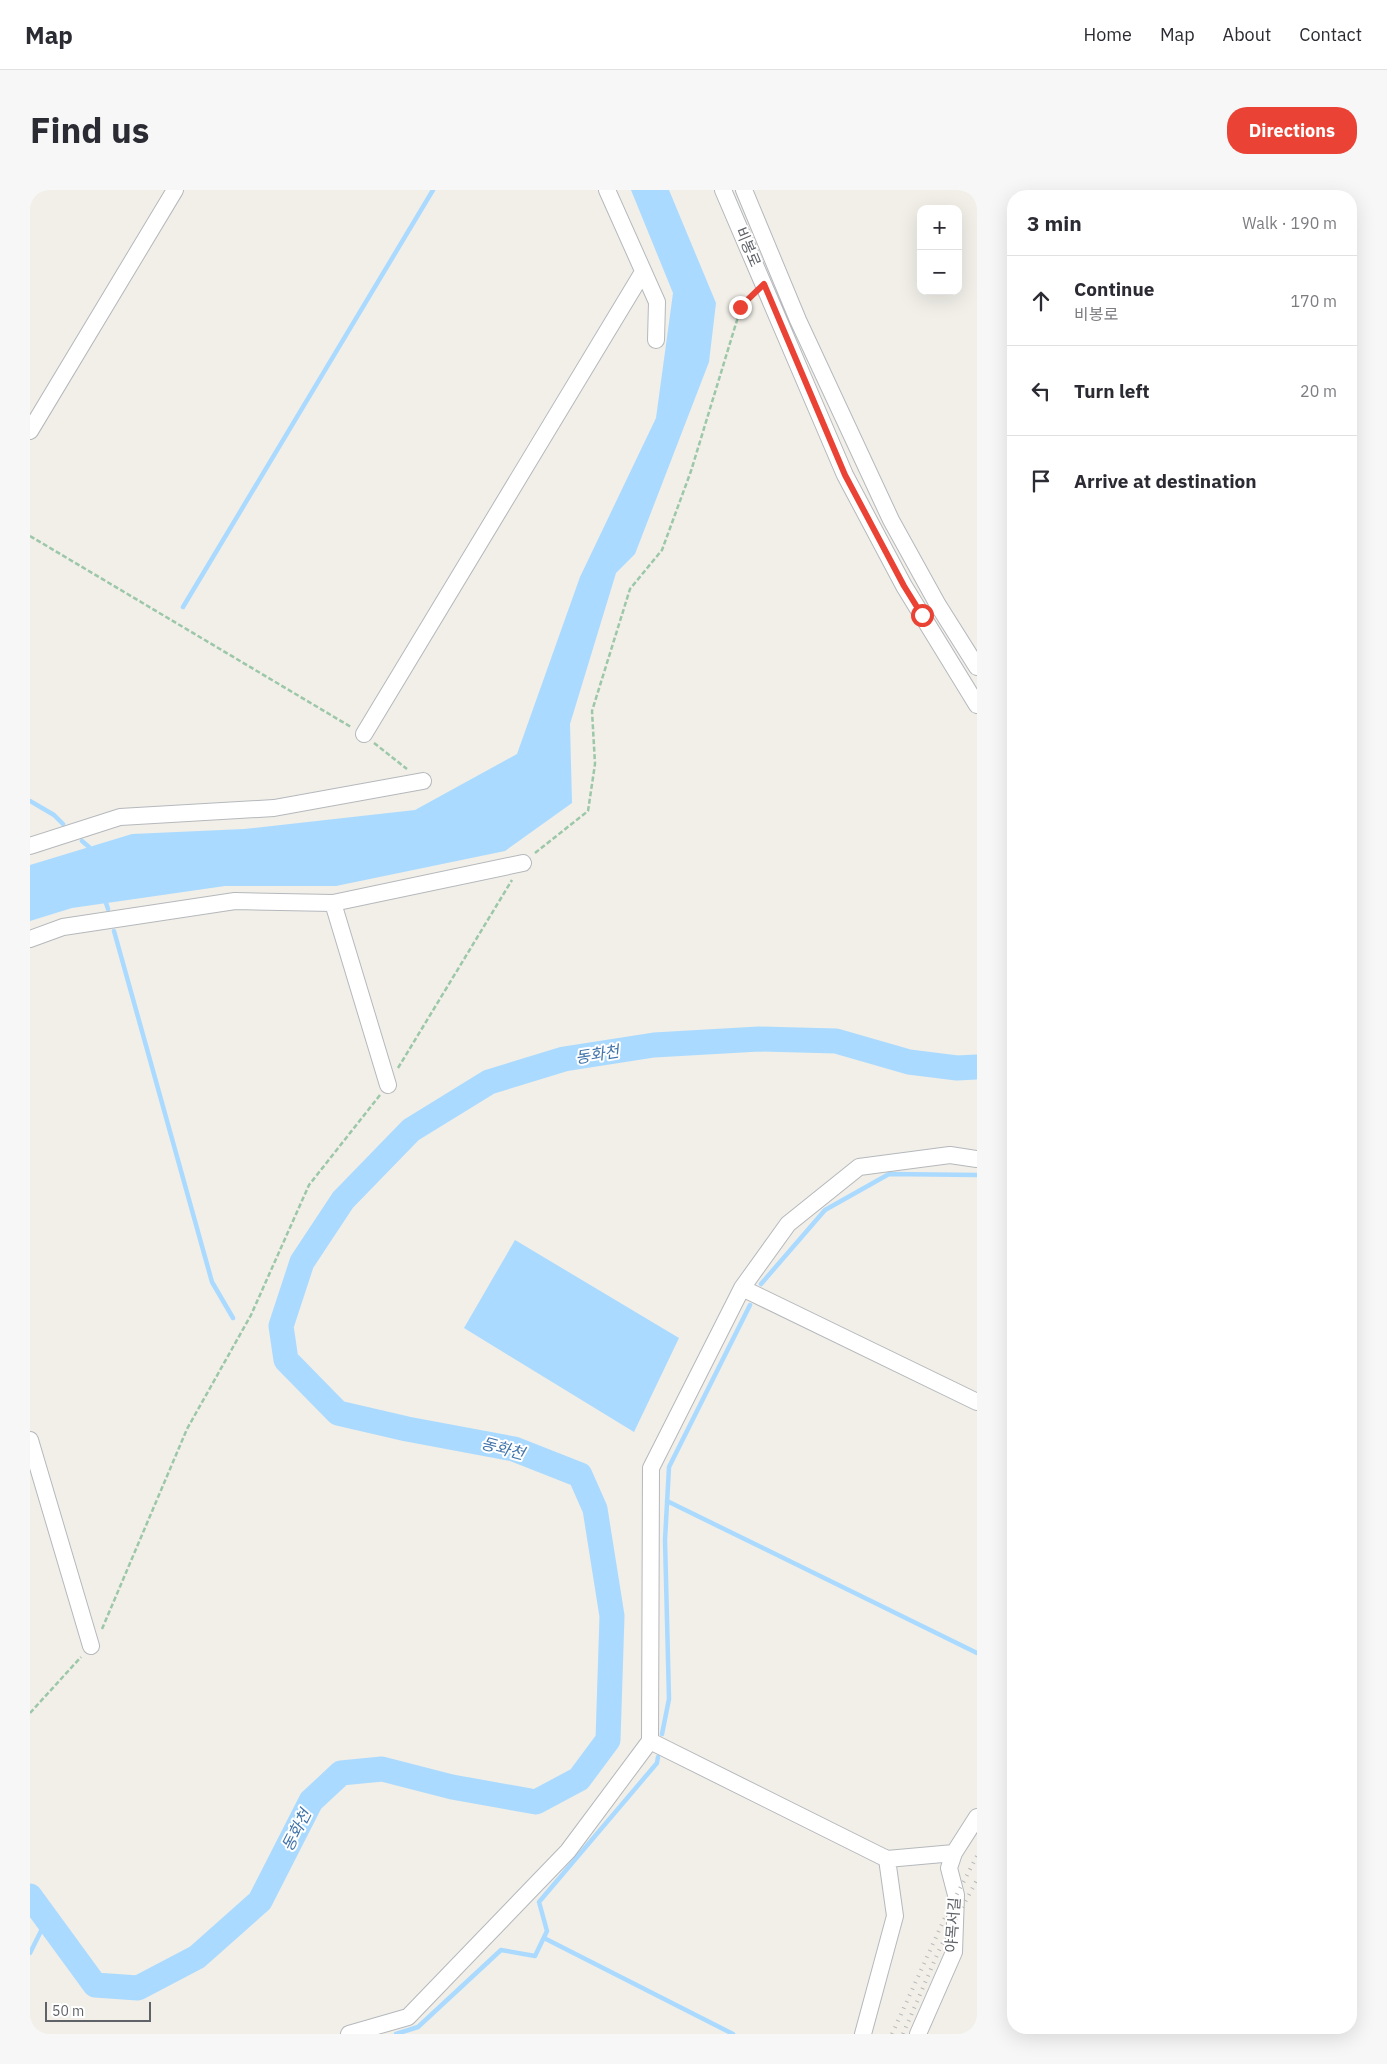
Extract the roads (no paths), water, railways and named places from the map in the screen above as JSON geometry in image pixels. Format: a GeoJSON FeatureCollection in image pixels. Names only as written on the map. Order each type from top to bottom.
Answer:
{"type":"FeatureCollection","features":[{"type":"Feature","properties":{"kind":"street"},"geometry":{"type":"LineString","coordinates":[[30,431],[175,190]]}},
{"type":"Feature","properties":{"kind":"street"},"geometry":{"type":"LineString","coordinates":[[607,190],[656,302],[656,340]]}},
{"type":"Feature","properties":{"kind":"street","name":"비봉로"},"geometry":{"type":"LineString","coordinates":[[723,190],[850,483],[904,586],[977,704]]}},
{"type":"Feature","properties":{"kind":"street","name":"비봉로"},"geometry":{"type":"LineString","coordinates":[[744,190],[798,320],[891,520],[938,605],[977,666]]}},
{"type":"Feature","properties":{"kind":"street"},"geometry":{"type":"LineString","coordinates":[[364,734],[643,272]]}},
{"type":"Feature","properties":{"kind":"street"},"geometry":{"type":"LineString","coordinates":[[30,846],[120,817],[274,808],[423,781]]}},
{"type":"Feature","properties":{"kind":"street"},"geometry":{"type":"LineString","coordinates":[[30,938],[63,927],[235,901],[333,903],[523,863]]}},
{"type":"Feature","properties":{"kind":"street"},"geometry":{"type":"LineString","coordinates":[[333,903],[388,1085]]}},
{"type":"Feature","properties":{"kind":"street"},"geometry":{"type":"LineString","coordinates":[[349,2034],[408,2017],[568,1852],[650,1741],[652,1468],[742,1288],[788,1224],[859,1167],[950,1155],[977,1159]]}},
{"type":"Feature","properties":{"kind":"street"},"geometry":{"type":"LineString","coordinates":[[742,1288],[977,1402]]}},
{"type":"Feature","properties":{"kind":"street"},"geometry":{"type":"LineString","coordinates":[[30,1440],[91,1646]]}},
{"type":"Feature","properties":{"kind":"street"},"geometry":{"type":"LineString","coordinates":[[650,1741],[888,1859],[954,1853]]}},
{"type":"Feature","properties":{"kind":"street","name":"야목서길"},"geometry":{"type":"LineString","coordinates":[[918,2034],[954,1952],[956,1895],[949,1868],[954,1853],[977,1817]]}},
{"type":"Feature","properties":{"kind":"street"},"geometry":{"type":"LineString","coordinates":[[863,2034],[895,1916],[888,1859]]}},
{"type":"Feature","properties":{"kind":"water"},"geometry":{"type":"Polygon","coordinates":[[[631,190],[669,190],[716,303],[709,362],[635,554],[616,573],[570,724],[572,803],[505,851],[336,886],[225,886],[72,908],[30,921],[30,865],[132,834],[244,829],[415,810],[517,754],[580,577],[656,418],[673,293],[631,190]]]}},
{"type":"Feature","properties":{"kind":"water"},"geometry":{"type":"Polygon","coordinates":[[[515,1240],[679,1338],[634,1432],[464,1328],[515,1240]]]}},
{"type":"Feature","properties":{"kind":"waterway"},"geometry":{"type":"LineString","coordinates":[[183,607],[433,190]]}},
{"type":"Feature","properties":{"kind":"waterway"},"geometry":{"type":"LineString","coordinates":[[30,801],[54,815],[63,824]]}},
{"type":"Feature","properties":{"kind":"waterway"},"geometry":{"type":"LineString","coordinates":[[82,841],[89,847]]}},
{"type":"Feature","properties":{"kind":"waterway"},"geometry":{"type":"LineString","coordinates":[[106,903],[108,909]]}},
{"type":"Feature","properties":{"kind":"waterway"},"geometry":{"type":"LineString","coordinates":[[114,931],[212,1282],[233,1318]]}},
{"type":"Feature","properties":{"kind":"waterway","name":"동화천"},"geometry":{"type":"LineString","coordinates":[[30,1896],[95,1985],[138,1988],[197,1957],[260,1901],[311,1801],[341,1773],[382,1769],[452,1787],[536,1802],[579,1779],[608,1740],[612,1616],[595,1509],[580,1475],[514,1449],[407,1429],[338,1413],[286,1360],[281,1326],[302,1262],[343,1200],[411,1130],[489,1082],[564,1059],[654,1045],[759,1039],[836,1041],[909,1062],[957,1068],[977,1067]]}},
{"type":"Feature","properties":{"kind":"waterway"},"geometry":{"type":"LineString","coordinates":[[761,1284],[825,1210],[889,1174],[977,1175]]}},
{"type":"Feature","properties":{"kind":"waterway"},"geometry":{"type":"LineString","coordinates":[[662,1734],[669,1699],[665,1540],[669,1467],[750,1305]]}},
{"type":"Feature","properties":{"kind":"waterway"},"geometry":{"type":"LineString","coordinates":[[667,1501],[977,1653]]}},
{"type":"Feature","properties":{"kind":"waterway"},"geometry":{"type":"LineString","coordinates":[[396,2034],[418,2027],[501,1950],[535,1956],[547,1931],[539,1902],[657,1763],[658,1757]]}},
{"type":"Feature","properties":{"kind":"waterway"},"geometry":{"type":"LineString","coordinates":[[30,1953],[47,1919]]}},
{"type":"Feature","properties":{"kind":"waterway"},"geometry":{"type":"LineString","coordinates":[[544,1938],[733,2034]]}},
{"type":"Feature","properties":{"kind":"railway"},"geometry":{"type":"LineString","coordinates":[[892,2034],[947,1913],[977,1856]]}},
{"type":"Feature","properties":{"kind":"railway"},"geometry":{"type":"LineString","coordinates":[[903,2034],[940,1948],[977,1880]]}}]}
